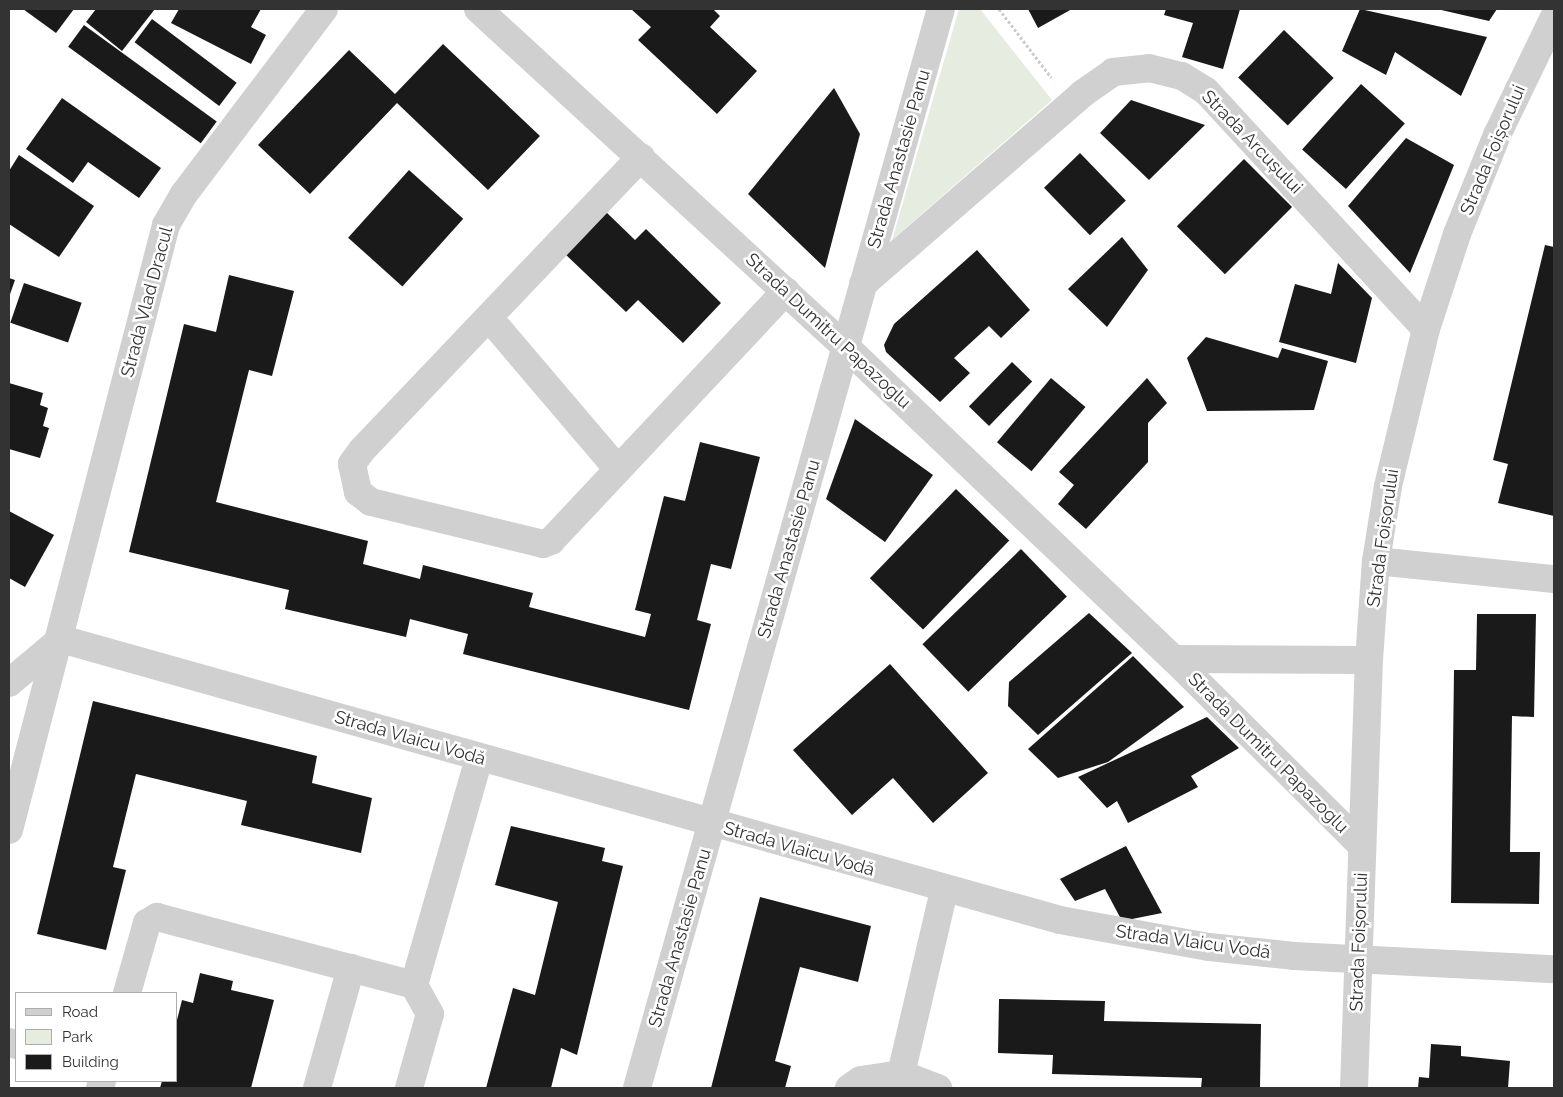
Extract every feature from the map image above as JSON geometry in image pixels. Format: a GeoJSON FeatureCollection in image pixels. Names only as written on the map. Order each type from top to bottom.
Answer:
{"type":"FeatureCollection","features":[{"type":"Feature","properties":{"kind":"street","name":"Strada Vlad Dracul"},"geometry":{"type":"LineString","coordinates":[[9,830],[61,639],[166,225],[184,194],[324,9]]}},
{"type":"Feature","properties":{"kind":"street","name":"Strada Dumitru Papazoglu"},"geometry":{"type":"LineString","coordinates":[[478,9],[846,347],[1174,659],[1362,846]]}},
{"type":"Feature","properties":{"kind":"street","name":"Strada Anastasie Panu"},"geometry":{"type":"LineString","coordinates":[[637,1088],[941,9]]}},
{"type":"Feature","properties":{"kind":"street","name":"Strada Foișorului"},"geometry":{"type":"LineString","coordinates":[[1354,1088],[1369,660],[1376,560],[1388,486],[1426,329],[1497,135],[1554,17]]}},
{"type":"Feature","properties":{"kind":"street","name":"Strada Arcușului"},"geometry":{"type":"LineString","coordinates":[[864,284],[1072,103],[1113,72],[1149,68],[1182,76],[1206,91],[1426,329]]}},
{"type":"Feature","properties":{"kind":"street"},"geometry":{"type":"LineString","coordinates":[[641,157],[490,319],[362,450],[352,464],[358,492],[371,502],[543,544],[786,291]]}},
{"type":"Feature","properties":{"kind":"street"},"geometry":{"type":"LineString","coordinates":[[490,319],[617,468]]}},
{"type":"Feature","properties":{"kind":"street"},"geometry":{"type":"LineString","coordinates":[[1376,560],[1554,578]]}},
{"type":"Feature","properties":{"kind":"street"},"geometry":{"type":"LineString","coordinates":[[9,683],[61,639]]}},
{"type":"Feature","properties":{"kind":"street","name":"Strada Vlaicu Vodă"},"geometry":{"type":"LineString","coordinates":[[61,639],[944,890],[1141,936],[1237,950],[1359,959],[1554,969]]}},
{"type":"Feature","properties":{"kind":"street","name":"Strada Dumitru Papazoglu"},"geometry":{"type":"LineString","coordinates":[[1174,659],[1369,660]]}},
{"type":"Feature","properties":{"kind":"street"},"geometry":{"type":"LineString","coordinates":[[408,1088],[430,1014],[414,985],[479,758]]}},
{"type":"Feature","properties":{"kind":"street"},"geometry":{"type":"LineString","coordinates":[[901,1074],[944,890]]}},
{"type":"Feature","properties":{"kind":"street"},"geometry":{"type":"LineString","coordinates":[[126,992],[147,923],[157,917],[414,985]]}},
{"type":"Feature","properties":{"kind":"street"},"geometry":{"type":"LineString","coordinates":[[317,1088],[352,968]]}},
{"type":"Feature","properties":{"kind":"street"},"geometry":{"type":"LineString","coordinates":[[848,1088],[861,1080],[901,1074],[938,1088]]}},
{"type":"Feature","properties":{"kind":"path"},"geometry":{"type":"LineString","coordinates":[[998,9],[1072,103]]}},
{"type":"Feature","properties":{"kind":"green space"},"geometry":{"type":"Polygon","coordinates":[[[959,9],[980,9],[1052,100],[892,240],[959,9]]]}},
{"type":"Feature","properties":{"kind":"building"},"geometry":{"type":"Polygon","coordinates":[[[23,9],[74,9],[56,33],[23,9]]]}},
{"type":"Feature","properties":{"kind":"building"},"geometry":{"type":"Polygon","coordinates":[[[96,9],[155,9],[122,51],[86,22],[96,9]]]}},
{"type":"Feature","properties":{"kind":"building"},"geometry":{"type":"Polygon","coordinates":[[[179,9],[261,9],[251,27],[266,35],[251,64],[171,23],[179,9]]]}},
{"type":"Feature","properties":{"kind":"building"},"geometry":{"type":"Polygon","coordinates":[[[631,9],[713,9],[720,16],[710,27],[757,71],[717,114],[638,40],[651,27],[631,9]]]}},
{"type":"Feature","properties":{"kind":"building"},"geometry":{"type":"Polygon","coordinates":[[[1028,9],[1072,9],[1038,28],[1028,9]]]}},
{"type":"Feature","properties":{"kind":"building"},"geometry":{"type":"Polygon","coordinates":[[[1166,9],[1240,9],[1223,69],[1182,57],[1193,23],[1164,15],[1166,9]]]}},
{"type":"Feature","properties":{"kind":"building"},"geometry":{"type":"Polygon","coordinates":[[[1360,9],[1487,37],[1461,96],[1395,52],[1386,75],[1342,51],[1360,9]]]}},
{"type":"Feature","properties":{"kind":"building"},"geometry":{"type":"Polygon","coordinates":[[[1437,9],[1497,9],[1489,21],[1437,9]]]}},
{"type":"Feature","properties":{"kind":"building"},"geometry":{"type":"Polygon","coordinates":[[[152,19],[237,83],[219,106],[135,42],[152,19]]]}},
{"type":"Feature","properties":{"kind":"building"},"geometry":{"type":"Polygon","coordinates":[[[84,25],[217,121],[201,143],[68,47],[84,25]]]}},
{"type":"Feature","properties":{"kind":"building"},"geometry":{"type":"Polygon","coordinates":[[[1284,30],[1334,78],[1288,125],[1238,77],[1284,30]]]}},
{"type":"Feature","properties":{"kind":"building"},"geometry":{"type":"Polygon","coordinates":[[[443,44],[540,136],[488,190],[397,103],[310,194],[258,145],[349,50],[395,94],[443,44]]]}},
{"type":"Feature","properties":{"kind":"building"},"geometry":{"type":"Polygon","coordinates":[[[1361,84],[1405,123],[1346,189],[1302,149],[1361,84]]]}},
{"type":"Feature","properties":{"kind":"building"},"geometry":{"type":"Polygon","coordinates":[[[834,88],[860,134],[825,268],[748,194],[834,88]]]}},
{"type":"Feature","properties":{"kind":"building"},"geometry":{"type":"Polygon","coordinates":[[[62,98],[161,168],[139,198],[88,162],[73,183],[26,149],[62,98]]]}},
{"type":"Feature","properties":{"kind":"building"},"geometry":{"type":"Polygon","coordinates":[[[1131,100],[1205,125],[1149,180],[1100,133],[1131,100]]]}},
{"type":"Feature","properties":{"kind":"building"},"geometry":{"type":"Polygon","coordinates":[[[1406,138],[1454,165],[1410,273],[1348,206],[1406,138]]]}},
{"type":"Feature","properties":{"kind":"building"},"geometry":{"type":"Polygon","coordinates":[[[1080,153],[1126,200],[1090,235],[1044,188],[1080,153]]]}},
{"type":"Feature","properties":{"kind":"building"},"geometry":{"type":"Polygon","coordinates":[[[19,155],[94,206],[59,257],[9,224],[9,171],[19,155]]]}},
{"type":"Feature","properties":{"kind":"building"},"geometry":{"type":"Polygon","coordinates":[[[1244,159],[1292,207],[1225,274],[1177,226],[1244,159]]]}},
{"type":"Feature","properties":{"kind":"building"},"geometry":{"type":"Polygon","coordinates":[[[409,170],[463,219],[402,286],[348,238],[409,170]]]}},
{"type":"Feature","properties":{"kind":"building"},"geometry":{"type":"Polygon","coordinates":[[[605,211],[635,240],[646,229],[721,303],[683,343],[638,300],[626,312],[564,253],[605,211]]]}},
{"type":"Feature","properties":{"kind":"building"},"geometry":{"type":"Polygon","coordinates":[[[1122,237],[1148,270],[1107,327],[1068,289],[1122,237]]]}},
{"type":"Feature","properties":{"kind":"building"},"geometry":{"type":"Polygon","coordinates":[[[1545,245],[1554,247],[1554,516],[1498,503],[1508,464],[1493,460],[1545,245]]]}},
{"type":"Feature","properties":{"kind":"building"},"geometry":{"type":"Polygon","coordinates":[[[977,250],[1030,310],[1001,338],[989,326],[954,358],[970,373],[940,402],[886,352],[884,345],[894,324],[977,250]]]}},
{"type":"Feature","properties":{"kind":"building"},"geometry":{"type":"Polygon","coordinates":[[[1338,263],[1372,298],[1356,363],[1279,342],[1295,284],[1331,294],[1338,263]]]}},
{"type":"Feature","properties":{"kind":"building"},"geometry":{"type":"Polygon","coordinates":[[[229,275],[294,291],[272,376],[249,370],[216,502],[368,541],[363,564],[420,579],[423,565],[533,593],[529,607],[645,637],[651,614],[635,610],[664,496],[685,501],[700,442],[760,457],[731,569],[711,564],[697,620],[711,624],[689,710],[463,654],[468,634],[410,619],[406,637],[285,609],[289,590],[129,552],[184,324],[216,332],[229,275]]]}},
{"type":"Feature","properties":{"kind":"building"},"geometry":{"type":"Polygon","coordinates":[[[9,278],[15,280],[9,297],[9,278]]]}},
{"type":"Feature","properties":{"kind":"building"},"geometry":{"type":"Polygon","coordinates":[[[24,283],[82,303],[68,343],[10,323],[24,283]]]}},
{"type":"Feature","properties":{"kind":"building"},"geometry":{"type":"Polygon","coordinates":[[[1206,337],[1278,358],[1282,348],[1328,361],[1314,410],[1207,411],[1187,358],[1206,337]]]}},
{"type":"Feature","properties":{"kind":"building"},"geometry":{"type":"Polygon","coordinates":[[[1012,362],[1032,381],[989,426],[969,407],[1012,362]]]}},
{"type":"Feature","properties":{"kind":"building"},"geometry":{"type":"Polygon","coordinates":[[[1051,378],[1085,407],[1031,471],[997,442],[1051,378]]]}},
{"type":"Feature","properties":{"kind":"building"},"geometry":{"type":"Polygon","coordinates":[[[1147,378],[1167,403],[1148,423],[1148,462],[1086,529],[1058,504],[1074,485],[1059,472],[1147,378]]]}},
{"type":"Feature","properties":{"kind":"building"},"geometry":{"type":"Polygon","coordinates":[[[9,383],[43,393],[40,405],[48,408],[43,426],[49,428],[40,458],[9,449],[9,383]]]}},
{"type":"Feature","properties":{"kind":"building"},"geometry":{"type":"Polygon","coordinates":[[[855,419],[933,475],[885,542],[826,499],[855,419]]]}},
{"type":"Feature","properties":{"kind":"building"},"geometry":{"type":"Polygon","coordinates":[[[956,489],[1009,540],[923,630],[870,578],[956,489]]]}},
{"type":"Feature","properties":{"kind":"building"},"geometry":{"type":"Polygon","coordinates":[[[9,511],[54,535],[25,587],[9,578],[9,511]]]}},
{"type":"Feature","properties":{"kind":"building"},"geometry":{"type":"Polygon","coordinates":[[[1021,549],[1067,596],[968,692],[922,644],[1021,549]]]}},
{"type":"Feature","properties":{"kind":"building"},"geometry":{"type":"Polygon","coordinates":[[[1089,613],[1132,653],[1038,735],[1008,706],[1009,682],[1089,613]]]}},
{"type":"Feature","properties":{"kind":"building"},"geometry":{"type":"Polygon","coordinates":[[[1477,614],[1536,614],[1534,717],[1512,716],[1510,852],[1540,852],[1539,904],[1451,903],[1454,670],[1476,670],[1477,614]]]}},
{"type":"Feature","properties":{"kind":"building"},"geometry":{"type":"Polygon","coordinates":[[[1133,656],[1184,707],[1108,762],[1058,778],[1028,749],[1133,656]]]}},
{"type":"Feature","properties":{"kind":"building"},"geometry":{"type":"Polygon","coordinates":[[[890,664],[988,773],[933,823],[893,778],[852,815],[793,750],[890,664]]]}},
{"type":"Feature","properties":{"kind":"building"},"geometry":{"type":"Polygon","coordinates":[[[93,701],[317,756],[312,783],[372,798],[361,853],[241,825],[247,801],[136,774],[113,867],[126,870],[106,950],[37,934],[93,701]]]}},
{"type":"Feature","properties":{"kind":"building"},"geometry":{"type":"Polygon","coordinates":[[[1207,717],[1239,748],[1191,776],[1198,787],[1128,823],[1117,801],[1107,808],[1078,777],[1207,717]]]}},
{"type":"Feature","properties":{"kind":"building"},"geometry":{"type":"Polygon","coordinates":[[[511,826],[605,848],[602,861],[623,866],[577,1055],[561,1048],[551,1088],[486,1088],[513,988],[535,995],[558,902],[495,885],[511,826]]]}},
{"type":"Feature","properties":{"kind":"building"},"geometry":{"type":"Polygon","coordinates":[[[1126,846],[1162,913],[1122,921],[1105,889],[1075,901],[1060,879],[1126,846]]]}},
{"type":"Feature","properties":{"kind":"building"},"geometry":{"type":"Polygon","coordinates":[[[760,897],[871,926],[858,982],[800,967],[775,1061],[791,1066],[785,1088],[711,1088],[760,897]]]}},
{"type":"Feature","properties":{"kind":"building"},"geometry":{"type":"Polygon","coordinates":[[[200,973],[233,981],[231,990],[274,1000],[251,1088],[160,1088],[162,1082],[178,1082],[178,1016],[182,1000],[193,1003],[200,973]]]}},
{"type":"Feature","properties":{"kind":"building"},"geometry":{"type":"Polygon","coordinates":[[[999,999],[1105,1001],[1104,1021],[1261,1024],[1260,1088],[1201,1088],[1202,1078],[1052,1074],[1053,1055],[998,1053],[999,999]]]}},
{"type":"Feature","properties":{"kind":"building"},"geometry":{"type":"Polygon","coordinates":[[[1431,1044],[1461,1046],[1461,1056],[1510,1061],[1508,1088],[1418,1088],[1419,1077],[1429,1078],[1431,1044]]]}}]}
